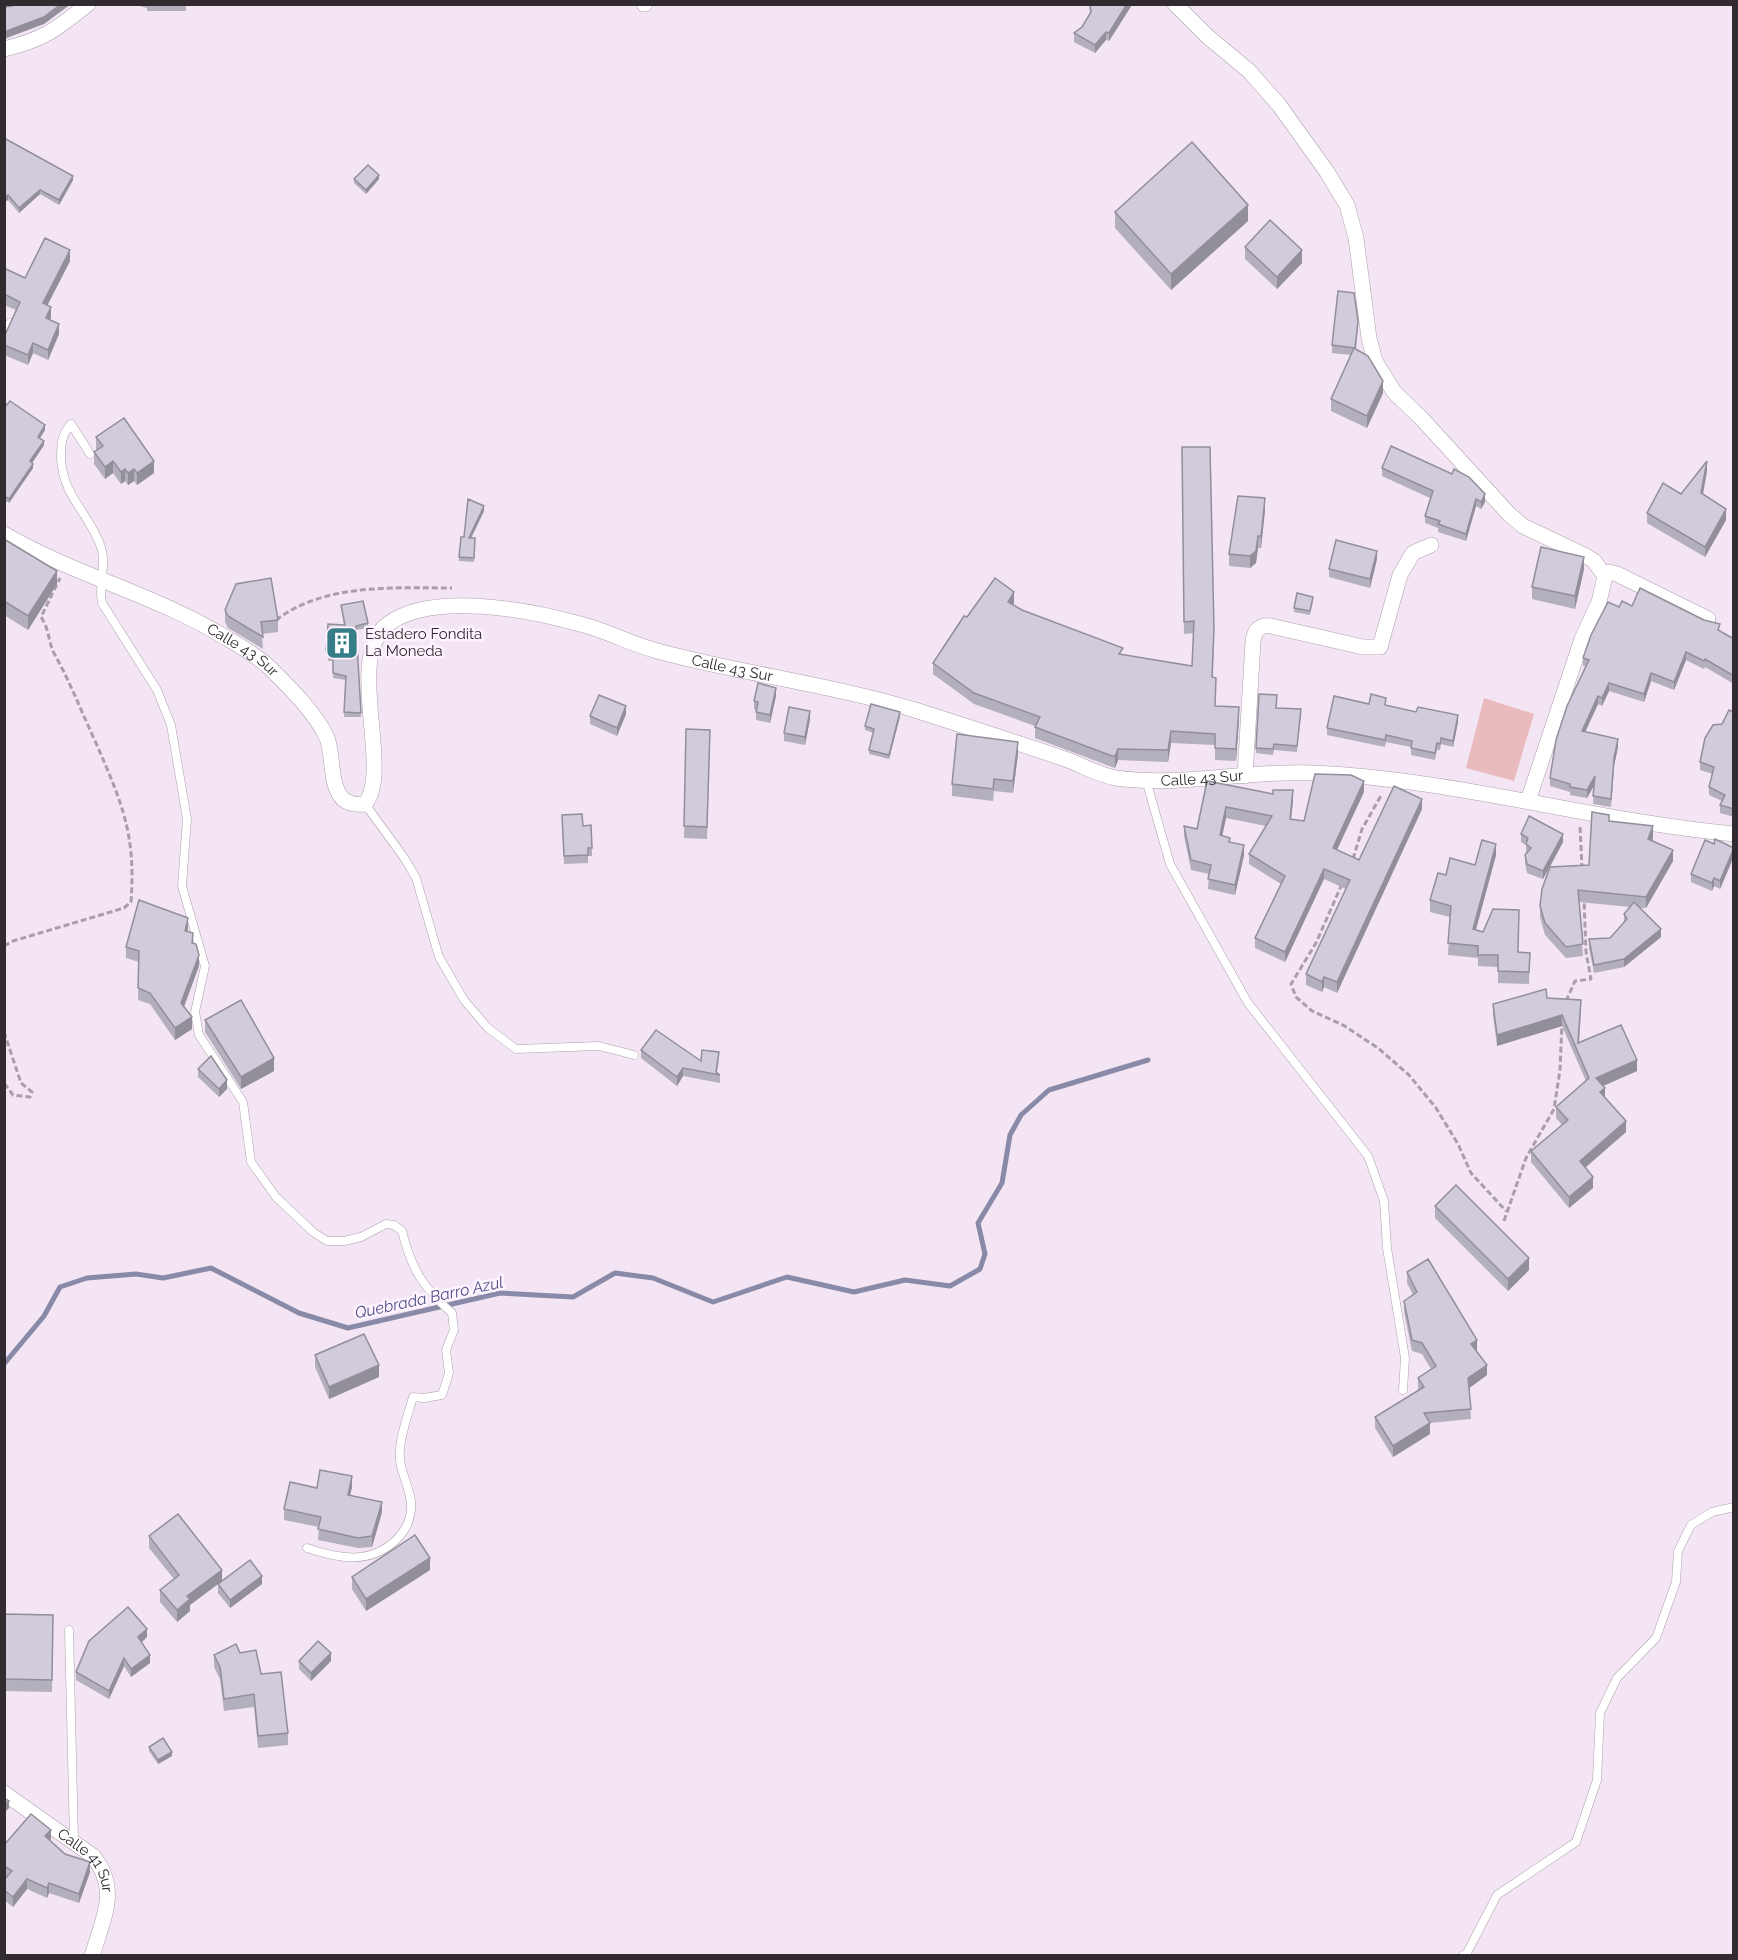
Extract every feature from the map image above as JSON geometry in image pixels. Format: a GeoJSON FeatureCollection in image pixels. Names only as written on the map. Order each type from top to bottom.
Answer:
{"type":"FeatureCollection","features":[{"type":"Feature","properties":{"kind":"street"},"geometry":{"type":"LineString","coordinates":[[4,49],[29,43],[50,34],[88,4]]}},
{"type":"Feature","properties":{"kind":"street"},"geometry":{"type":"LineString","coordinates":[[1175,4],[1207,36],[1249,71],[1279,105],[1327,172],[1347,205],[1362,271],[1375,361],[1394,392],[1422,418],[1509,514],[1523,526],[1594,561],[1605,576]]}},
{"type":"Feature","properties":{"kind":"street","name":"Calle 43 Sur"},"geometry":{"type":"LineString","coordinates":[[4,534],[66,566],[145,597],[214,630],[267,666],[314,717],[327,738],[338,790],[344,800],[353,804],[365,804],[372,796],[375,784],[369,720],[373,642],[386,624],[411,613],[460,605],[509,608],[582,624],[651,650],[909,708],[1071,761],[1111,777],[1146,780],[1312,773],[1388,781],[1528,801],[1688,830],[1734,834]]}},
{"type":"Feature","properties":{"kind":"street"},"geometry":{"type":"LineString","coordinates":[[1245,776],[1253,642],[1257,628],[1263,625],[1270,626],[1363,647],[1380,647],[1400,575],[1413,553],[1431,545]]}},
{"type":"Feature","properties":{"kind":"street"},"geometry":{"type":"LineString","coordinates":[[1528,801],[1582,639],[1599,602],[1605,576],[1609,572],[1617,574],[1708,619]]}},
{"type":"Feature","properties":{"kind":"street","name":"Calle 41 Sur"},"geometry":{"type":"LineString","coordinates":[[4,1793],[93,1856],[103,1869],[108,1882],[108,1900],[92,1956]]}},
{"type":"Feature","properties":{"kind":"lane"},"geometry":{"type":"LineString","coordinates":[[4,338],[10,323]]}},
{"type":"Feature","properties":{"kind":"lane"},"geometry":{"type":"LineString","coordinates":[[90,454],[71,424],[65,430],[60,446],[63,478],[101,548],[102,580],[99,591],[102,603],[157,690],[171,725],[187,819],[182,886],[205,966],[195,1012],[199,1035],[243,1102],[251,1162],[276,1197],[313,1232],[327,1241],[344,1241],[361,1237],[386,1224],[398,1227],[402,1231],[415,1269],[428,1292],[452,1313],[454,1330],[446,1350],[449,1373],[442,1395],[424,1398],[413,1396],[408,1414],[400,1459],[411,1503],[405,1531],[387,1549],[367,1558],[343,1558],[307,1548]]}},
{"type":"Feature","properties":{"kind":"lane"},"geometry":{"type":"LineString","coordinates":[[1146,780],[1170,864],[1248,1003],[1368,1156],[1384,1201],[1387,1248],[1405,1358],[1403,1390]]}},
{"type":"Feature","properties":{"kind":"lane"},"geometry":{"type":"LineString","coordinates":[[365,804],[416,878],[439,957],[464,1000],[488,1028],[516,1049],[599,1046],[634,1055]]}},
{"type":"Feature","properties":{"kind":"lane"},"geometry":{"type":"LineString","coordinates":[[1462,1956],[1467,1953],[1497,1895],[1576,1842],[1597,1780],[1600,1713],[1617,1678],[1656,1638],[1677,1582],[1678,1551],[1691,1525],[1712,1512],[1734,1507]]}},
{"type":"Feature","properties":{"kind":"lane"},"geometry":{"type":"LineString","coordinates":[[69,1630],[75,1843]]}},
{"type":"Feature","properties":{"kind":"path"},"geometry":{"type":"LineString","coordinates":[[4,946],[13,940],[124,908],[131,902],[132,855],[123,806],[72,686],[54,654],[51,636],[41,617],[66,566]]}},
{"type":"Feature","properties":{"kind":"path"},"geometry":{"type":"LineString","coordinates":[[271,623],[287,611],[345,590],[456,588]]}},
{"type":"Feature","properties":{"kind":"path"},"geometry":{"type":"LineString","coordinates":[[1351,862],[1362,829],[1388,781]]}},
{"type":"Feature","properties":{"kind":"path"},"geometry":{"type":"LineString","coordinates":[[1579,810],[1582,873]]}},
{"type":"Feature","properties":{"kind":"path"},"geometry":{"type":"LineString","coordinates":[[1344,880],[1316,943],[1291,984],[1296,997],[1312,1011],[1343,1025],[1378,1048],[1409,1075],[1436,1108],[1458,1144],[1471,1173],[1506,1211]]}},
{"type":"Feature","properties":{"kind":"path"},"geometry":{"type":"LineString","coordinates":[[1564,1008],[1568,992],[1575,981],[1591,979],[1586,952],[1583,894]]}},
{"type":"Feature","properties":{"kind":"path"},"geometry":{"type":"LineString","coordinates":[[1504,1221],[1527,1158],[1554,1109],[1560,1070],[1562,1016]]}},
{"type":"Feature","properties":{"kind":"path"},"geometry":{"type":"LineString","coordinates":[[4,1032],[21,1083],[32,1092],[30,1097],[13,1095],[4,1083]]}},
{"type":"Feature","properties":{"kind":"shaded area"},"geometry":{"type":"Polygon","coordinates":[[[1484,698],[1534,714],[1514,781],[1466,768],[1484,698]]]}},
{"type":"Feature","properties":{"kind":"building"},"geometry":{"type":"Polygon","coordinates":[[[12,4],[61,4],[44,17],[4,32],[4,7],[12,6],[12,4]]]}},
{"type":"Feature","properties":{"kind":"building"},"geometry":{"type":"Polygon","coordinates":[[[1090,4],[1127,4],[1109,33],[1106,32],[1095,45],[1074,33],[1082,27],[1091,12],[1090,4]]]}},
{"type":"Feature","properties":{"kind":"building"},"geometry":{"type":"Polygon","coordinates":[[[4,138],[73,176],[59,200],[40,190],[19,208],[8,195],[4,198],[4,138]]]}},
{"type":"Feature","properties":{"kind":"building"},"geometry":{"type":"Polygon","coordinates":[[[1192,142],[1248,205],[1171,274],[1115,212],[1192,142]]]}},
{"type":"Feature","properties":{"kind":"building"},"geometry":{"type":"Polygon","coordinates":[[[368,165],[379,175],[366,190],[354,179],[368,165]]]}},
{"type":"Feature","properties":{"kind":"building"},"geometry":{"type":"Polygon","coordinates":[[[1270,220],[1302,250],[1277,277],[1245,247],[1270,220]]]}},
{"type":"Feature","properties":{"kind":"building"},"geometry":{"type":"Polygon","coordinates":[[[45,238],[70,250],[43,303],[51,307],[46,318],[59,324],[48,350],[33,343],[28,355],[4,345],[4,337],[20,302],[4,294],[4,268],[25,278],[45,238]]]}},
{"type":"Feature","properties":{"kind":"building"},"geometry":{"type":"Polygon","coordinates":[[[1338,291],[1354,293],[1358,321],[1355,348],[1332,345],[1338,291]]]}},
{"type":"Feature","properties":{"kind":"building"},"geometry":{"type":"Polygon","coordinates":[[[1354,348],[1368,356],[1383,381],[1367,416],[1331,399],[1354,348]]]}},
{"type":"Feature","properties":{"kind":"building"},"geometry":{"type":"Polygon","coordinates":[[[10,401],[45,425],[38,437],[44,441],[30,461],[33,464],[9,499],[4,496],[4,408],[10,401]]]}},
{"type":"Feature","properties":{"kind":"building"},"geometry":{"type":"Polygon","coordinates":[[[124,418],[154,461],[137,473],[134,469],[128,473],[125,469],[121,472],[113,461],[105,467],[94,452],[103,446],[96,437],[124,418]]]}},
{"type":"Feature","properties":{"kind":"building"},"geometry":{"type":"Polygon","coordinates":[[[1391,446],[1452,474],[1454,469],[1469,477],[1485,494],[1481,502],[1476,499],[1466,534],[1438,524],[1440,521],[1425,516],[1433,491],[1382,468],[1391,446]]]}},
{"type":"Feature","properties":{"kind":"building"},"geometry":{"type":"Polygon","coordinates":[[[1182,447],[1210,447],[1214,628],[1212,677],[1216,678],[1215,706],[1239,707],[1236,749],[1215,748],[1215,734],[1171,731],[1168,750],[1118,749],[1115,756],[1112,756],[1035,727],[1040,717],[974,693],[933,663],[964,616],[967,617],[995,578],[1014,592],[1008,602],[1022,610],[1123,648],[1119,654],[1192,666],[1194,621],[1184,622],[1182,447]]]}},
{"type":"Feature","properties":{"kind":"building"},"geometry":{"type":"Polygon","coordinates":[[[1707,461],[1701,493],[1726,509],[1705,547],[1647,513],[1663,483],[1681,494],[1707,461]]]}},
{"type":"Feature","properties":{"kind":"building"},"geometry":{"type":"Polygon","coordinates":[[[1238,496],[1265,498],[1261,536],[1258,536],[1256,551],[1250,556],[1229,554],[1238,496]]]}},
{"type":"Feature","properties":{"kind":"building"},"geometry":{"type":"Polygon","coordinates":[[[468,499],[484,506],[469,538],[475,538],[474,558],[459,557],[461,537],[464,537],[468,499]]]}},
{"type":"Feature","properties":{"kind":"building"},"geometry":{"type":"Polygon","coordinates":[[[4,539],[57,571],[28,616],[4,601],[4,539]]]}},
{"type":"Feature","properties":{"kind":"building"},"geometry":{"type":"Polygon","coordinates":[[[1336,540],[1377,551],[1370,579],[1329,569],[1336,540]]]}},
{"type":"Feature","properties":{"kind":"building"},"geometry":{"type":"Polygon","coordinates":[[[1541,547],[1584,557],[1575,596],[1532,587],[1541,547]]]}},
{"type":"Feature","properties":{"kind":"building"},"geometry":{"type":"Polygon","coordinates":[[[271,578],[278,620],[261,622],[263,637],[228,616],[225,610],[236,584],[271,578]]]}},
{"type":"Feature","properties":{"kind":"building"},"geometry":{"type":"Polygon","coordinates":[[[1640,588],[1704,620],[1720,624],[1718,630],[1734,639],[1734,676],[1705,659],[1704,661],[1686,652],[1674,682],[1651,673],[1644,694],[1609,683],[1602,698],[1598,696],[1582,731],[1618,739],[1611,799],[1593,796],[1595,776],[1587,790],[1570,787],[1570,784],[1550,778],[1556,740],[1567,706],[1589,660],[1583,658],[1591,635],[1608,602],[1619,607],[1622,601],[1632,606],[1640,588]]]}},
{"type":"Feature","properties":{"kind":"building"},"geometry":{"type":"Polygon","coordinates":[[[1297,593],[1313,597],[1310,611],[1294,608],[1297,593]]]}},
{"type":"Feature","properties":{"kind":"building"},"geometry":{"type":"Polygon","coordinates":[[[363,601],[368,623],[356,626],[361,713],[344,712],[346,676],[333,673],[333,656],[328,656],[329,651],[326,651],[328,624],[345,625],[341,605],[363,601]]]}},
{"type":"Feature","properties":{"kind":"building"},"geometry":{"type":"Polygon","coordinates":[[[758,683],[776,688],[770,715],[756,712],[758,702],[754,701],[758,683]]]}},
{"type":"Feature","properties":{"kind":"building"},"geometry":{"type":"Polygon","coordinates":[[[1259,694],[1277,695],[1276,708],[1301,709],[1297,746],[1274,744],[1273,749],[1256,748],[1259,694]]]}},
{"type":"Feature","properties":{"kind":"building"},"geometry":{"type":"Polygon","coordinates":[[[1371,694],[1386,698],[1385,705],[1416,712],[1418,707],[1458,715],[1453,741],[1441,738],[1440,744],[1437,743],[1435,753],[1411,748],[1412,741],[1386,735],[1385,740],[1327,728],[1334,696],[1369,704],[1371,694]]]}},
{"type":"Feature","properties":{"kind":"building"},"geometry":{"type":"Polygon","coordinates":[[[599,695],[626,706],[617,728],[590,716],[599,695]]]}},
{"type":"Feature","properties":{"kind":"building"},"geometry":{"type":"Polygon","coordinates":[[[871,704],[900,712],[889,755],[869,750],[874,729],[865,726],[871,704]]]}},
{"type":"Feature","properties":{"kind":"building"},"geometry":{"type":"Polygon","coordinates":[[[789,707],[810,711],[805,737],[784,733],[789,707]]]}},
{"type":"Feature","properties":{"kind":"building"},"geometry":{"type":"Polygon","coordinates":[[[1729,710],[1734,712],[1734,809],[1720,805],[1725,795],[1709,787],[1714,767],[1700,762],[1705,738],[1713,725],[1722,724],[1729,710]]]}},
{"type":"Feature","properties":{"kind":"building"},"geometry":{"type":"Polygon","coordinates":[[[686,729],[710,730],[707,827],[684,826],[686,729]]]}},
{"type":"Feature","properties":{"kind":"building"},"geometry":{"type":"Polygon","coordinates":[[[957,734],[1018,742],[1013,781],[994,779],[993,789],[952,784],[957,734]]]}},
{"type":"Feature","properties":{"kind":"building"},"geometry":{"type":"Polygon","coordinates":[[[1315,774],[1351,775],[1364,781],[1333,848],[1359,860],[1394,786],[1422,799],[1337,982],[1324,977],[1322,982],[1306,974],[1350,880],[1324,869],[1285,952],[1255,938],[1285,876],[1249,854],[1272,816],[1226,807],[1220,835],[1230,838],[1229,842],[1244,845],[1235,885],[1208,879],[1211,865],[1191,860],[1184,826],[1197,829],[1207,781],[1273,794],[1273,790],[1293,790],[1290,819],[1304,821],[1315,774]]]}},
{"type":"Feature","properties":{"kind":"building"},"geometry":{"type":"Polygon","coordinates":[[[1592,812],[1609,815],[1609,821],[1653,826],[1648,839],[1673,850],[1646,897],[1578,890],[1583,944],[1566,947],[1545,923],[1540,906],[1542,889],[1550,867],[1589,865],[1592,812]]]}},
{"type":"Feature","properties":{"kind":"building"},"geometry":{"type":"Polygon","coordinates":[[[582,814],[583,826],[591,825],[592,848],[588,848],[588,855],[564,856],[562,815],[582,814]]]}},
{"type":"Feature","properties":{"kind":"building"},"geometry":{"type":"Polygon","coordinates":[[[1529,816],[1563,834],[1543,871],[1527,864],[1525,855],[1531,848],[1526,844],[1528,838],[1521,834],[1529,816]]]}},
{"type":"Feature","properties":{"kind":"building"},"geometry":{"type":"Polygon","coordinates":[[[1715,839],[1734,848],[1720,881],[1714,878],[1712,883],[1691,874],[1705,840],[1714,844],[1715,839]]]}},
{"type":"Feature","properties":{"kind":"building"},"geometry":{"type":"Polygon","coordinates":[[[1482,840],[1496,844],[1473,929],[1483,932],[1493,909],[1519,910],[1518,952],[1530,953],[1529,972],[1498,971],[1498,955],[1478,955],[1478,946],[1448,943],[1451,906],[1430,900],[1438,873],[1446,875],[1450,858],[1475,865],[1482,840]]]}},
{"type":"Feature","properties":{"kind":"building"},"geometry":{"type":"Polygon","coordinates":[[[139,900],[188,918],[185,931],[193,933],[192,943],[196,944],[199,955],[181,1003],[192,1017],[175,1028],[150,993],[138,988],[139,951],[126,947],[139,900]]]}},
{"type":"Feature","properties":{"kind":"building"},"geometry":{"type":"Polygon","coordinates":[[[1634,902],[1661,929],[1624,959],[1594,965],[1589,939],[1610,938],[1627,919],[1624,914],[1634,902]]]}},
{"type":"Feature","properties":{"kind":"building"},"geometry":{"type":"Polygon","coordinates":[[[1546,989],[1547,998],[1581,1000],[1578,1043],[1621,1025],[1637,1060],[1596,1078],[1605,1088],[1600,1092],[1626,1121],[1580,1161],[1593,1177],[1569,1197],[1531,1151],[1568,1120],[1556,1107],[1589,1078],[1562,1015],[1497,1035],[1493,1004],[1546,989]]]}},
{"type":"Feature","properties":{"kind":"building"},"geometry":{"type":"Polygon","coordinates":[[[241,1000],[274,1058],[241,1077],[205,1020],[241,1000]]]}},
{"type":"Feature","properties":{"kind":"building"},"geometry":{"type":"Polygon","coordinates":[[[656,1030],[701,1061],[702,1050],[719,1052],[716,1072],[720,1075],[683,1068],[677,1077],[641,1050],[656,1030]]]}},
{"type":"Feature","properties":{"kind":"building"},"geometry":{"type":"Polygon","coordinates":[[[211,1056],[227,1080],[219,1089],[198,1069],[211,1056]]]}},
{"type":"Feature","properties":{"kind":"building"},"geometry":{"type":"Polygon","coordinates":[[[1456,1185],[1529,1258],[1508,1279],[1435,1206],[1456,1185]]]}},
{"type":"Feature","properties":{"kind":"building"},"geometry":{"type":"Polygon","coordinates":[[[1428,1259],[1477,1340],[1471,1344],[1487,1365],[1468,1378],[1471,1409],[1424,1413],[1430,1423],[1393,1446],[1375,1417],[1424,1387],[1418,1378],[1436,1366],[1422,1343],[1412,1340],[1404,1301],[1417,1292],[1407,1272],[1428,1259]]]}},
{"type":"Feature","properties":{"kind":"building"},"geometry":{"type":"Polygon","coordinates":[[[364,1334],[379,1365],[329,1387],[315,1355],[364,1334]]]}},
{"type":"Feature","properties":{"kind":"building"},"geometry":{"type":"Polygon","coordinates":[[[320,1470],[352,1476],[348,1495],[382,1502],[372,1536],[358,1538],[318,1529],[321,1517],[284,1509],[290,1482],[317,1488],[320,1470]]]}},
{"type":"Feature","properties":{"kind":"building"},"geometry":{"type":"Polygon","coordinates":[[[178,1514],[222,1570],[187,1596],[190,1599],[177,1610],[160,1590],[179,1575],[149,1536],[178,1514]]]}},
{"type":"Feature","properties":{"kind":"building"},"geometry":{"type":"Polygon","coordinates":[[[415,1535],[430,1558],[366,1599],[352,1577],[415,1535]]]}},
{"type":"Feature","properties":{"kind":"building"},"geometry":{"type":"Polygon","coordinates":[[[250,1560],[262,1576],[230,1600],[218,1584],[250,1560]]]}},
{"type":"Feature","properties":{"kind":"building"},"geometry":{"type":"Polygon","coordinates":[[[128,1607],[147,1629],[138,1637],[150,1655],[131,1669],[124,1658],[109,1691],[76,1672],[89,1641],[128,1607]]]}},
{"type":"Feature","properties":{"kind":"building"},"geometry":{"type":"Polygon","coordinates":[[[4,1614],[53,1615],[52,1680],[4,1679],[4,1614]]]}},
{"type":"Feature","properties":{"kind":"building"},"geometry":{"type":"Polygon","coordinates":[[[318,1641],[331,1653],[311,1673],[299,1661],[318,1641]]]}},
{"type":"Feature","properties":{"kind":"building"},"geometry":{"type":"Polygon","coordinates":[[[236,1644],[240,1653],[256,1650],[261,1674],[281,1672],[288,1733],[258,1736],[254,1694],[224,1699],[220,1667],[214,1655],[236,1644]]]}},
{"type":"Feature","properties":{"kind":"building"},"geometry":{"type":"Polygon","coordinates":[[[163,1738],[172,1752],[158,1760],[149,1747],[163,1738]]]}},
{"type":"Feature","properties":{"kind":"building"},"geometry":{"type":"Polygon","coordinates":[[[31,1814],[51,1830],[45,1836],[65,1854],[90,1862],[79,1894],[49,1883],[47,1888],[27,1879],[13,1897],[4,1890],[4,1880],[12,1871],[4,1866],[4,1845],[31,1814]]]}},
{"type":"Feature","properties":{"kind":"waterway","name":"Quebrada Barro Azul"},"geometry":{"type":"LineString","coordinates":[[4,1364],[44,1316],[60,1287],[87,1278],[136,1274],[163,1278],[211,1268],[299,1313],[348,1328],[500,1293],[573,1297],[615,1273],[653,1278],[713,1302],[787,1277],[854,1292],[905,1280],[950,1286],[980,1269],[985,1254],[978,1223],[1002,1183],[1010,1135],[1021,1115],[1049,1090],[1148,1060]]}},
{"type":"Feature","properties":{"kind":"place","name":"Estadero Fondita La Moneda"},"geometry":{"type":"Point","coordinates":[342,643]}}]}
